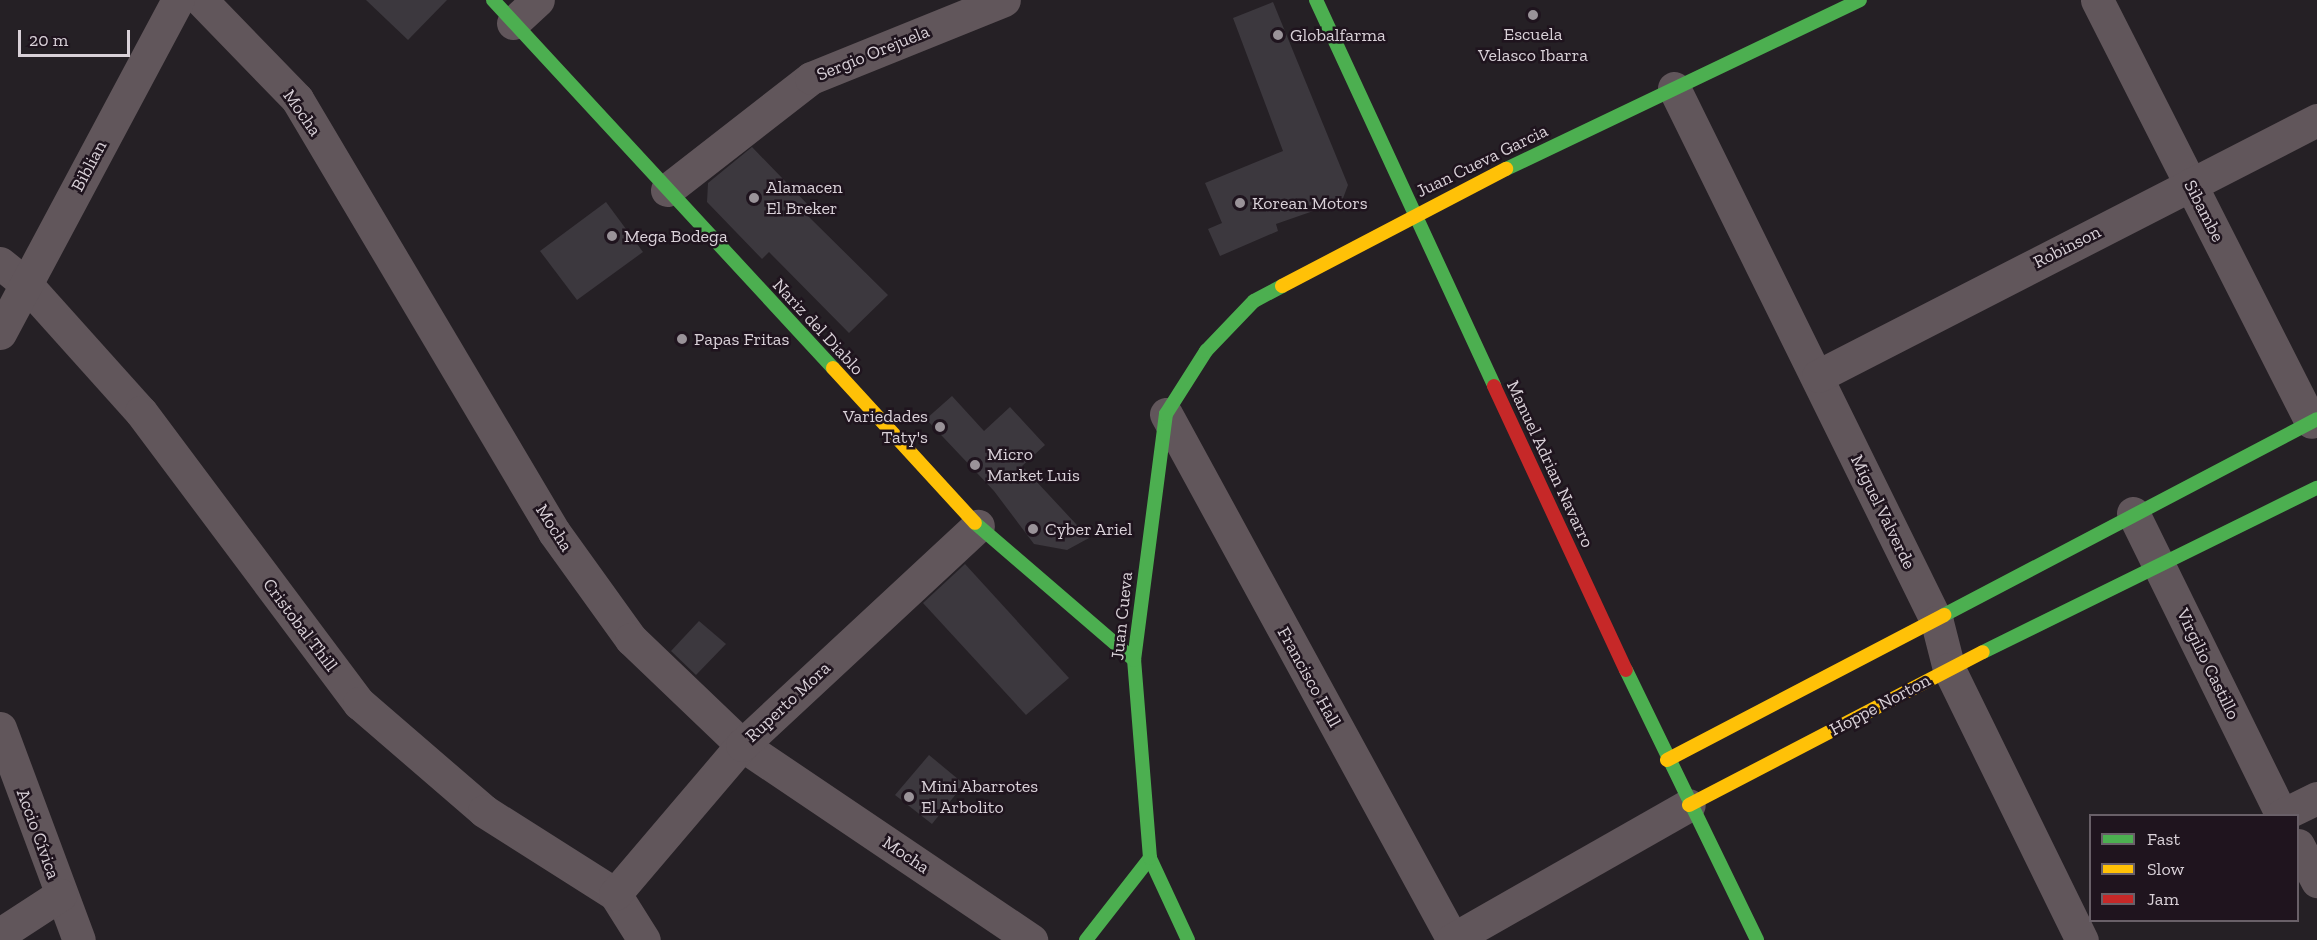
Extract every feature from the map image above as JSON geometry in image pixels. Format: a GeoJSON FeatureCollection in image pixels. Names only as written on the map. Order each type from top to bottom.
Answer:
{"type":"FeatureCollection","features":[{"type":"Feature","properties":{"kind":"street","name":"Biblian"},"geometry":{"type":"LineString","coordinates":[[0,333],[178,0]]}},
{"type":"Feature","properties":{"kind":"street","name":"Mocha"},"geometry":{"type":"LineString","coordinates":[[201,0],[297,99],[554,532],[631,639],[742,745],[1031,940]]}},
{"type":"Feature","properties":{"kind":"street"},"geometry":{"type":"LineString","coordinates":[[503,12],[538,0]]}},
{"type":"Feature","properties":{"kind":"street","name":"Sergio Orejuela"},"geometry":{"type":"LineString","coordinates":[[667,190],[811,78],[1004,0]]}},
{"type":"Feature","properties":{"kind":"street","name":"Manuel Adrian Navarro"},"geometry":{"type":"LineString","coordinates":[[1316,0],[1667,760],[1757,940]]}},
{"type":"Feature","properties":{"kind":"street","name":"Juan Cueva Garcia"},"geometry":{"type":"LineString","coordinates":[[1166,414],[1206,351],[1254,301],[1415,213],[1674,87],[1860,0]]}},
{"type":"Feature","properties":{"kind":"street","name":"Sibambe"},"geometry":{"type":"LineString","coordinates":[[2097,0],[2314,420]]}},
{"type":"Feature","properties":{"kind":"street","name":"Nariz del Diablo"},"geometry":{"type":"LineString","coordinates":[[503,12],[978,526],[1134,660]]}},
{"type":"Feature","properties":{"kind":"street","name":"Miguel Valverde"},"geometry":{"type":"LineString","coordinates":[[1674,87],[1818,376],[1936,622],[1949,669],[2082,940]]}},
{"type":"Feature","properties":{"kind":"street","name":"Robinson"},"geometry":{"type":"LineString","coordinates":[[1818,376],[2190,183],[2317,120]]}},
{"type":"Feature","properties":{"kind":"street","name":"Cristobal Thill"},"geometry":{"type":"LineString","coordinates":[[0,263],[26,284],[141,412],[359,703],[484,811],[615,894],[644,940]]}},
{"type":"Feature","properties":{"kind":"street","name":"Juan Cueva"},"geometry":{"type":"LineString","coordinates":[[1166,414],[1134,660],[1150,858],[1188,940]]}},
{"type":"Feature","properties":{"kind":"street","name":"Francisco Hall"},"geometry":{"type":"LineString","coordinates":[[1166,414],[1453,940]]}},
{"type":"Feature","properties":{"kind":"street"},"geometry":{"type":"LineString","coordinates":[[1667,760],[1936,622],[2133,513],[2314,420]]}},
{"type":"Feature","properties":{"kind":"street","name":"Hoppe Norton"},"geometry":{"type":"LineString","coordinates":[[1453,940],[1689,805],[1949,669],[2317,488]]}},
{"type":"Feature","properties":{"kind":"street","name":"Virgilio Castillo"},"geometry":{"type":"LineString","coordinates":[[2133,513],[2282,814]]}},
{"type":"Feature","properties":{"kind":"street","name":"Ruperto Mora"},"geometry":{"type":"LineString","coordinates":[[615,894],[742,745],[978,526]]}},
{"type":"Feature","properties":{"kind":"street","name":"Accio Cívica"},"geometry":{"type":"LineString","coordinates":[[0,728],[60,895],[79,940]]}},
{"type":"Feature","properties":{"kind":"street"},"geometry":{"type":"LineString","coordinates":[[2284,814],[2317,798]]}},
{"type":"Feature","properties":{"kind":"street"},"geometry":{"type":"LineString","coordinates":[[2299,846],[2317,881]]}},
{"type":"Feature","properties":{"kind":"street"},"geometry":{"type":"LineString","coordinates":[[1086,940],[1150,858]]}},
{"type":"Feature","properties":{"kind":"street"},"geometry":{"type":"LineString","coordinates":[[0,934],[60,895]]}},
{"type":"Feature","properties":{"kind":"building"},"geometry":{"type":"Polygon","coordinates":[[[366,0],[447,0],[408,40],[366,0]]]}},
{"type":"Feature","properties":{"kind":"building"},"geometry":{"type":"Polygon","coordinates":[[[1273,2],[1348,185],[1342,201],[1276,224],[1278,231],[1220,256],[1208,229],[1222,223],[1205,183],[1283,151],[1233,18],[1273,2]]]}},
{"type":"Feature","properties":{"kind":"building"},"geometry":{"type":"Polygon","coordinates":[[[752,147],[813,210],[807,215],[888,295],[849,333],[769,252],[762,259],[707,202],[708,183],[752,147]]]}},
{"type":"Feature","properties":{"kind":"building"},"geometry":{"type":"Polygon","coordinates":[[[606,202],[643,252],[577,300],[540,251],[606,202]]]}},
{"type":"Feature","properties":{"kind":"building"},"geometry":{"type":"Polygon","coordinates":[[[952,396],[984,431],[1010,407],[1045,445],[1022,466],[1089,538],[1067,550],[1034,544],[994,491],[926,419],[952,396]]]}},
{"type":"Feature","properties":{"kind":"building"},"geometry":{"type":"Polygon","coordinates":[[[965,564],[1069,678],[1026,715],[923,603],[965,564]]]}},
{"type":"Feature","properties":{"kind":"building"},"geometry":{"type":"Polygon","coordinates":[[[699,621],[726,644],[696,675],[671,651],[699,621]]]}},
{"type":"Feature","properties":{"kind":"building"},"geometry":{"type":"Polygon","coordinates":[[[929,755],[964,784],[932,824],[895,795],[929,755]]]}},
{"type":"Feature","properties":{"kind":"traffic: fast"},"geometry":{"type":"LineString","coordinates":[[493,0],[833,368]]}},
{"type":"Feature","properties":{"kind":"traffic: fast"},"geometry":{"type":"LineString","coordinates":[[1316,0],[1494,386]]}},
{"type":"Feature","properties":{"kind":"traffic: fast"},"geometry":{"type":"LineString","coordinates":[[1506,169],[1860,0]]}},
{"type":"Feature","properties":{"kind":"traffic: fast"},"geometry":{"type":"LineString","coordinates":[[1188,940],[1150,858],[1134,660],[1166,414],[1206,351],[1254,301],[1282,286]]}},
{"type":"Feature","properties":{"kind":"traffic: fast"},"geometry":{"type":"LineString","coordinates":[[1944,615],[2317,419]]}},
{"type":"Feature","properties":{"kind":"traffic: fast"},"geometry":{"type":"LineString","coordinates":[[1983,652],[2317,488]]}},
{"type":"Feature","properties":{"kind":"traffic: fast"},"geometry":{"type":"LineString","coordinates":[[975,523],[1134,660]]}},
{"type":"Feature","properties":{"kind":"traffic: fast"},"geometry":{"type":"LineString","coordinates":[[1626,670],[1757,940]]}},
{"type":"Feature","properties":{"kind":"traffic: fast"},"geometry":{"type":"LineString","coordinates":[[1086,940],[1150,858]]}},
{"type":"Feature","properties":{"kind":"traffic: slow"},"geometry":{"type":"LineString","coordinates":[[1282,286],[1506,169]]}},
{"type":"Feature","properties":{"kind":"traffic: slow"},"geometry":{"type":"LineString","coordinates":[[833,368],[975,523]]}},
{"type":"Feature","properties":{"kind":"traffic: slow"},"geometry":{"type":"LineString","coordinates":[[1667,760],[1944,615]]}},
{"type":"Feature","properties":{"kind":"traffic: slow"},"geometry":{"type":"LineString","coordinates":[[1689,805],[1983,652]]}},
{"type":"Feature","properties":{"kind":"traffic: jam"},"geometry":{"type":"LineString","coordinates":[[1494,386],[1626,670]]}},
{"type":"Feature","properties":{"kind":"place","name":"Escuela Velasco Ibarra"},"geometry":{"type":"Point","coordinates":[1533,15]}},
{"type":"Feature","properties":{"kind":"place","name":"Globalfarma"},"geometry":{"type":"Point","coordinates":[1278,35]}},
{"type":"Feature","properties":{"kind":"place","name":"Alamacen El Breker"},"geometry":{"type":"Point","coordinates":[754,198]}},
{"type":"Feature","properties":{"kind":"place","name":"Korean Motors"},"geometry":{"type":"Point","coordinates":[1240,203]}},
{"type":"Feature","properties":{"kind":"place","name":"Mega Bodega"},"geometry":{"type":"Point","coordinates":[612,236]}},
{"type":"Feature","properties":{"kind":"place","name":"Papas Fritas"},"geometry":{"type":"Point","coordinates":[682,339]}},
{"type":"Feature","properties":{"kind":"place","name":"Variedades Taty's"},"geometry":{"type":"Point","coordinates":[940,427]}},
{"type":"Feature","properties":{"kind":"place","name":"Micro Market Luis"},"geometry":{"type":"Point","coordinates":[975,465]}},
{"type":"Feature","properties":{"kind":"place","name":"Cyber Ariel"},"geometry":{"type":"Point","coordinates":[1033,529]}},
{"type":"Feature","properties":{"kind":"place","name":"Mini Abarrotes El Arbolito"},"geometry":{"type":"Point","coordinates":[909,797]}}]}
